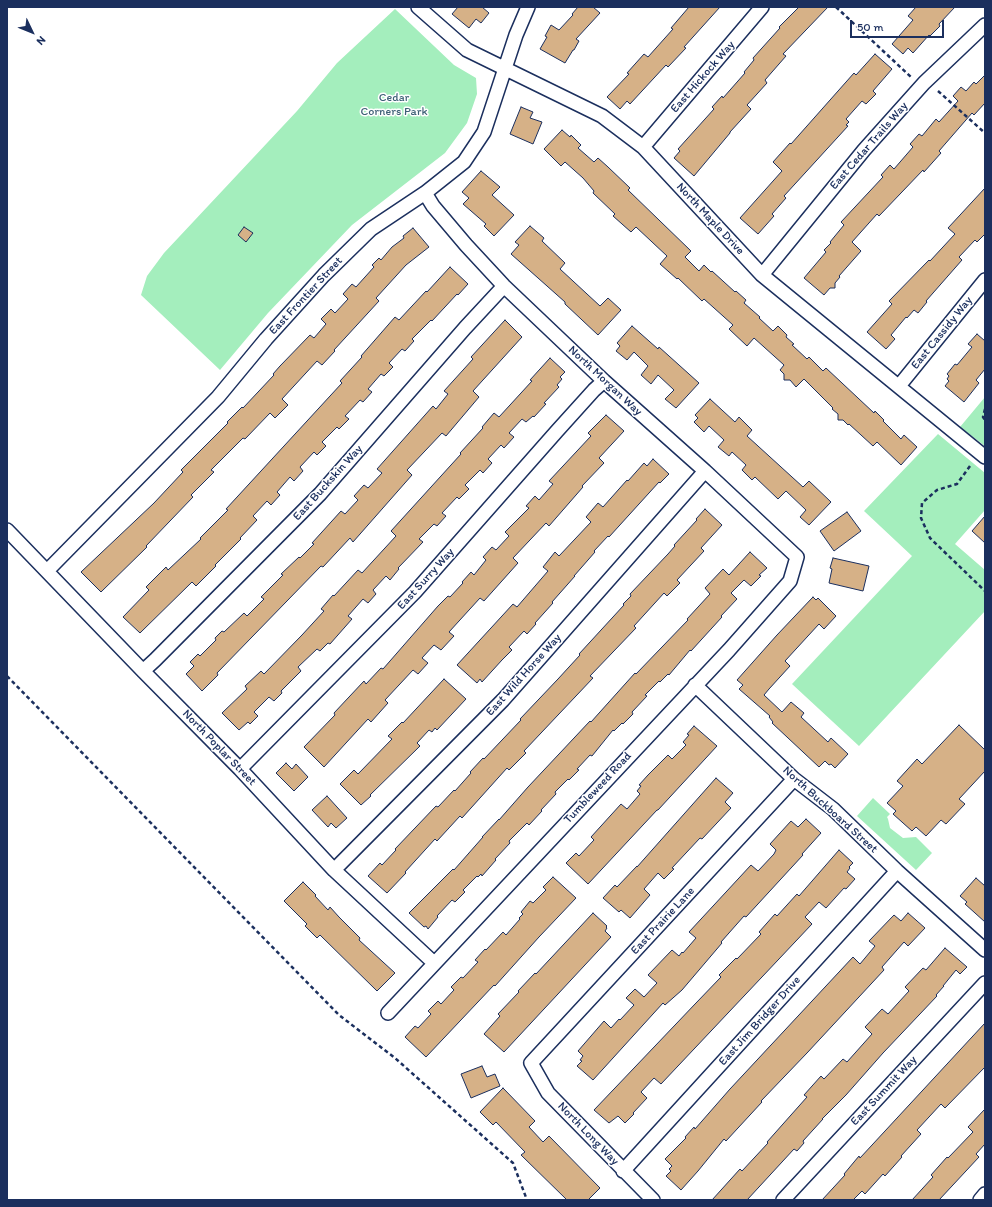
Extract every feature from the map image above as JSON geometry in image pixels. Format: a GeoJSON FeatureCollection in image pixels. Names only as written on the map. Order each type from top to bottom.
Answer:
{"type":"FeatureCollection","features":[{"type":"Feature","properties":{"kind":"street","name":"North Maple Drive"},"geometry":{"type":"LineString","coordinates":[[418,7],[467,50],[602,116],[643,147],[762,275],[985,457]]}},
{"type":"Feature","properties":{"kind":"street","name":"East Frontier Street"},"geometry":{"type":"LineString","coordinates":[[47,571],[218,397],[266,339],[324,275],[371,229],[425,194],[464,162],[484,132],[516,35],[528,7]]}},
{"type":"Feature","properties":{"kind":"street","name":"East Hickock Way"},"geometry":{"type":"LineString","coordinates":[[643,147],[762,7]]}},
{"type":"Feature","properties":{"kind":"street","name":"East Cedar Trails Way"},"geometry":{"type":"LineString","coordinates":[[762,275],[864,150],[924,83],[985,25]]}},
{"type":"Feature","properties":{"kind":"street","name":"North Morgan Way"},"geometry":{"type":"LineString","coordinates":[[425,194],[433,206],[466,245],[504,286],[604,381],[705,471],[797,557]]}},
{"type":"Feature","properties":{"kind":"street","name":"East Cassidy Way"},"geometry":{"type":"LineString","coordinates":[[899,386],[985,280]]}},
{"type":"Feature","properties":{"kind":"street","name":"East Buckskin Way"},"geometry":{"type":"LineString","coordinates":[[142,671],[155,660],[320,494],[504,286]]}},
{"type":"Feature","properties":{"kind":"street","name":"East Surry Way"},"geometry":{"type":"LineString","coordinates":[[240,769],[415,592],[594,390],[604,381]]}},
{"type":"Feature","properties":{"kind":"street","name":"East Wild Horse Way"},"geometry":{"type":"LineString","coordinates":[[334,870],[503,700],[705,471]]}},
{"type":"Feature","properties":{"kind":"street","name":"North Poplar Street"},"geometry":{"type":"LineString","coordinates":[[7,530],[142,671],[240,769],[334,870],[434,963]]}},
{"type":"Feature","properties":{"kind":"street","name":"Tumbleweed Road"},"geometry":{"type":"LineString","coordinates":[[388,1013],[694,685],[729,650],[790,581],[797,557]]}},
{"type":"Feature","properties":{"kind":"street","name":"North Buckboard Street"},"geometry":{"type":"LineString","coordinates":[[694,685],[794,779],[833,809],[985,950]]}},
{"type":"Feature","properties":{"kind":"street","name":"East Prairie Lane"},"geometry":{"type":"LineString","coordinates":[[531,1063],[794,779]]}},
{"type":"Feature","properties":{"kind":"street","name":"East Jim Bridger Drive"},"geometry":{"type":"LineString","coordinates":[[623,1170],[897,870]]}},
{"type":"Feature","properties":{"kind":"street","name":"East Summit Way"},"geometry":{"type":"LineString","coordinates":[[783,1200],[985,982]]}},
{"type":"Feature","properties":{"kind":"street","name":"North Long Way"},"geometry":{"type":"LineString","coordinates":[[531,1063],[548,1093],[653,1200]]}},
{"type":"Feature","properties":{"kind":"street"},"geometry":{"type":"LineString","coordinates":[[980,1200],[985,1194]]}},
{"type":"Feature","properties":{"kind":"path"},"geometry":{"type":"LineString","coordinates":[[836,7],[911,77]]}},
{"type":"Feature","properties":{"kind":"path"},"geometry":{"type":"LineString","coordinates":[[938,91],[985,133]]}},
{"type":"Feature","properties":{"kind":"path"},"geometry":{"type":"LineString","coordinates":[[985,409],[983,416],[985,420]]}},
{"type":"Feature","properties":{"kind":"path"},"geometry":{"type":"LineString","coordinates":[[970,466],[957,484],[937,490],[922,503],[921,518],[930,538],[985,591]]}},
{"type":"Feature","properties":{"kind":"path"},"geometry":{"type":"LineString","coordinates":[[7,676],[339,1015],[396,1058],[513,1163],[527,1200]]}},
{"type":"Feature","properties":{"kind":"green space","name":"Cedar Corners Park"},"geometry":{"type":"Polygon","coordinates":[[[395,9],[454,65],[476,78],[477,94],[467,123],[445,153],[352,225],[268,313],[220,370],[141,295],[147,276],[164,253],[297,111],[337,63],[395,9]]]}},
{"type":"Feature","properties":{"kind":"green space"},"geometry":{"type":"Polygon","coordinates":[[[985,397],[985,446],[960,427],[985,397]]]}},
{"type":"Feature","properties":{"kind":"green space"},"geometry":{"type":"Polygon","coordinates":[[[938,434],[985,473],[985,510],[955,544],[985,570],[985,611],[859,746],[792,684],[912,556],[864,511],[938,434]]]}},
{"type":"Feature","properties":{"kind":"green space"},"geometry":{"type":"Polygon","coordinates":[[[873,798],[890,814],[887,817],[890,828],[903,838],[916,837],[932,853],[916,870],[857,816],[873,798]]]}},
{"type":"Feature","properties":{"kind":"building"},"geometry":{"type":"Polygon","coordinates":[[[458,7],[482,7],[489,13],[481,23],[476,19],[469,28],[452,14],[458,7]]]}},
{"type":"Feature","properties":{"kind":"building"},"geometry":{"type":"Polygon","coordinates":[[[578,7],[593,7],[600,13],[576,39],[579,41],[565,63],[540,49],[547,37],[545,36],[551,25],[559,30],[573,15],[572,14],[578,7]]]}},
{"type":"Feature","properties":{"kind":"building"},"geometry":{"type":"Polygon","coordinates":[[[689,7],[720,7],[668,67],[666,65],[630,104],[627,101],[620,109],[607,97],[629,74],[627,73],[644,54],[648,57],[673,29],[671,28],[689,7]]]}},
{"type":"Feature","properties":{"kind":"building"},"geometry":{"type":"Polygon","coordinates":[[[799,7],[828,7],[783,54],[786,56],[765,80],[767,83],[747,105],[751,109],[694,176],[674,158],[680,151],[678,149],[714,109],[712,107],[722,96],[723,98],[745,73],[744,72],[754,60],[753,58],[780,28],[779,27],[799,7]]]}},
{"type":"Feature","properties":{"kind":"building"},"geometry":{"type":"Polygon","coordinates":[[[916,7],[955,7],[939,24],[940,26],[930,36],[929,35],[913,53],[908,48],[903,54],[892,44],[913,20],[908,16],[916,7]]]}},
{"type":"Feature","properties":{"kind":"building"},"geometry":{"type":"Polygon","coordinates":[[[875,54],[892,69],[873,91],[876,94],[866,104],[862,101],[846,119],[849,122],[846,125],[848,126],[784,196],[786,198],[772,214],[774,216],[758,234],[740,218],[782,171],[773,162],[854,73],[856,75],[875,54]]]}},
{"type":"Feature","properties":{"kind":"building"},"geometry":{"type":"Polygon","coordinates":[[[985,75],[985,103],[974,115],[972,113],[939,151],[941,153],[924,172],[923,170],[879,216],[877,214],[852,242],[861,251],[839,276],[840,277],[835,283],[835,288],[830,288],[824,295],[804,278],[826,252],[824,250],[844,225],[841,222],[883,177],[881,175],[890,165],[894,169],[913,147],[910,144],[919,134],[922,136],[936,119],[939,122],[958,101],[953,96],[961,87],[966,91],[974,82],[976,84],[985,75]]]}},
{"type":"Feature","properties":{"kind":"building"},"geometry":{"type":"Polygon","coordinates":[[[521,107],[533,112],[530,118],[542,122],[533,144],[510,134],[521,107]]]}},
{"type":"Feature","properties":{"kind":"building"},"geometry":{"type":"Polygon","coordinates":[[[562,130],[570,137],[571,135],[581,145],[578,148],[594,162],[598,158],[630,188],[628,190],[691,251],[685,257],[699,271],[704,265],[711,272],[712,271],[746,300],[744,303],[773,331],[778,326],[787,335],[786,337],[794,344],[792,345],[807,359],[809,357],[823,371],[826,368],[874,413],[875,411],[901,439],[904,435],[917,447],[901,465],[877,442],[873,446],[849,424],[848,425],[843,420],[838,420],[838,414],[804,379],[796,387],[790,380],[784,380],[784,374],[780,370],[784,365],[754,338],[747,346],[729,329],[733,325],[704,299],[702,301],[678,278],[677,279],[660,264],[667,256],[636,227],[631,232],[613,216],[615,214],[593,193],[594,191],[583,178],[565,162],[561,166],[544,149],[562,130]]]}},
{"type":"Feature","properties":{"kind":"building"},"geometry":{"type":"Polygon","coordinates":[[[481,171],[500,187],[492,195],[514,215],[494,236],[484,226],[486,224],[463,204],[469,198],[462,192],[481,171]]]}},
{"type":"Feature","properties":{"kind":"building"},"geometry":{"type":"Polygon","coordinates":[[[985,188],[985,234],[977,242],[975,240],[959,257],[962,260],[926,301],[927,302],[918,313],[914,310],[907,318],[906,317],[891,335],[895,339],[886,349],[867,332],[892,304],[889,301],[955,234],[948,228],[985,188]]]}},
{"type":"Feature","properties":{"kind":"building"},"geometry":{"type":"Polygon","coordinates":[[[530,226],[544,238],[542,241],[565,263],[560,269],[600,306],[608,298],[621,310],[598,335],[565,304],[565,302],[511,254],[519,245],[515,242],[530,226]]]}},
{"type":"Feature","properties":{"kind":"building"},"geometry":{"type":"Polygon","coordinates":[[[244,227],[253,233],[246,242],[238,235],[244,227]]]}},
{"type":"Feature","properties":{"kind":"building"},"geometry":{"type":"Polygon","coordinates":[[[413,228],[429,247],[406,265],[376,298],[379,301],[322,365],[317,361],[282,399],[288,405],[275,418],[270,413],[245,439],[243,438],[211,470],[214,472],[191,495],[193,497],[146,546],[147,547],[101,592],[81,572],[154,503],[183,472],[181,470],[242,407],[243,408],[310,335],[314,338],[326,324],[321,319],[331,309],[335,313],[348,299],[343,294],[352,284],[356,287],[374,267],[372,265],[379,258],[381,260],[392,247],[404,238],[403,236],[413,228]]]}},
{"type":"Feature","properties":{"kind":"building"},"geometry":{"type":"Polygon","coordinates":[[[450,267],[468,284],[412,339],[414,341],[405,351],[402,349],[389,363],[393,367],[384,376],[381,374],[368,389],[372,392],[363,402],[360,400],[345,416],[349,419],[339,429],[337,427],[322,442],[326,446],[317,455],[314,452],[300,467],[303,471],[294,481],[290,477],[277,492],[280,495],[271,505],[267,501],[253,516],[257,520],[240,538],[241,539],[215,565],[216,566],[196,586],[192,582],[140,633],[123,617],[149,590],[146,587],[166,567],[168,570],[201,539],[200,538],[228,510],[226,509],[342,383],[340,381],[395,317],[399,320],[450,267]]]}},
{"type":"Feature","properties":{"kind":"building"},"geometry":{"type":"Polygon","coordinates":[[[505,320],[522,337],[473,391],[479,397],[446,436],[442,433],[407,470],[412,475],[353,542],[350,538],[323,567],[321,566],[217,673],[218,675],[202,691],[186,674],[194,666],[190,662],[198,654],[200,656],[216,640],[215,638],[222,631],[224,632],[244,613],[247,616],[264,599],[261,597],[283,575],[281,574],[314,544],[312,543],[341,511],[345,514],[358,500],[354,496],[364,485],[368,488],[382,473],[377,469],[433,406],[436,409],[448,394],[444,391],[473,359],[471,357],[505,320]]]}},
{"type":"Feature","properties":{"kind":"building"},"geometry":{"type":"Polygon","coordinates":[[[632,326],[658,349],[659,347],[699,383],[676,408],[665,399],[674,390],[658,375],[651,384],[641,375],[648,366],[634,352],[627,360],[616,351],[620,346],[617,343],[632,326]]]}},
{"type":"Feature","properties":{"kind":"building"},"geometry":{"type":"Polygon","coordinates":[[[977,334],[985,341],[985,369],[976,380],[979,383],[964,402],[945,386],[949,381],[947,379],[949,376],[947,374],[955,364],[957,365],[972,347],[968,344],[977,334]]]}},
{"type":"Feature","properties":{"kind":"building"},"geometry":{"type":"Polygon","coordinates":[[[550,358],[565,372],[560,377],[562,379],[557,385],[559,387],[544,403],[546,404],[534,417],[533,416],[526,422],[522,419],[509,433],[514,437],[504,448],[501,445],[488,459],[492,463],[483,473],[480,470],[465,485],[469,489],[459,499],[457,497],[442,513],[446,516],[437,526],[434,524],[419,539],[423,542],[398,568],[399,569],[390,580],[386,576],[373,590],[376,594],[368,603],[363,599],[348,616],[352,619],[330,644],[328,643],[320,651],[317,649],[298,667],[301,671],[281,691],[282,693],[274,701],[269,697],[254,712],[258,716],[250,724],[248,722],[239,730],[222,713],[247,689],[245,686],[261,671],[264,674],[302,635],[324,611],[321,609],[333,595],[334,596],[358,570],[362,573],[396,536],[391,531],[461,454],[460,453],[483,428],[482,427],[494,413],[499,417],[532,381],[530,380],[550,358]]]}},
{"type":"Feature","properties":{"kind":"building"},"geometry":{"type":"Polygon","coordinates":[[[710,399],[735,422],[739,417],[752,430],[747,436],[803,487],[809,481],[831,502],[809,525],[800,517],[806,510],[786,491],[778,499],[755,477],[752,480],[742,470],[746,465],[732,452],[729,456],[718,447],[724,440],[709,426],[704,432],[694,422],[698,418],[695,415],[710,399]]]}},
{"type":"Feature","properties":{"kind":"building"},"geometry":{"type":"Polygon","coordinates":[[[606,415],[624,431],[599,458],[604,463],[582,486],[583,487],[549,526],[546,523],[513,558],[518,563],[484,601],[480,598],[449,632],[454,636],[441,650],[434,645],[422,658],[428,663],[418,674],[413,670],[385,700],[388,703],[371,722],[368,719],[324,767],[304,747],[335,715],[334,713],[364,681],[366,684],[381,668],[383,669],[438,606],[448,596],[450,597],[471,572],[474,575],[486,560],[483,557],[492,547],[496,550],[509,536],[505,532],[529,508],[526,506],[535,496],[539,500],[553,484],[549,481],[591,436],[588,433],[606,415]]]}},
{"type":"Feature","properties":{"kind":"building"},"geometry":{"type":"Polygon","coordinates":[[[653,459],[669,474],[660,483],[659,482],[609,537],[608,536],[594,551],[595,552],[527,634],[524,631],[509,647],[512,650],[482,682],[480,679],[477,683],[457,665],[513,604],[517,607],[548,571],[543,567],[555,552],[559,556],[591,522],[586,517],[598,503],[603,507],[644,463],[647,466],[653,459]]]}},
{"type":"Feature","properties":{"kind":"building"},"geometry":{"type":"Polygon","coordinates":[[[705,509],[722,525],[701,548],[704,551],[677,580],[680,583],[667,596],[664,593],[634,626],[636,628],[590,676],[593,678],[524,751],[526,753],[509,770],[507,768],[462,818],[460,816],[437,841],[435,839],[387,893],[368,876],[380,863],[382,865],[396,850],[395,849],[436,806],[438,807],[454,790],[455,791],[483,758],[484,759],[521,720],[520,719],[624,605],[623,604],[631,596],[630,594],[668,554],[705,509]]]}},
{"type":"Feature","properties":{"kind":"building"},"geometry":{"type":"Polygon","coordinates":[[[847,512],[861,531],[834,551],[820,531],[847,512]]]}},
{"type":"Feature","properties":{"kind":"building"},"geometry":{"type":"Polygon","coordinates":[[[985,516],[985,543],[972,531],[985,516]]]}},
{"type":"Feature","properties":{"kind":"building"},"geometry":{"type":"Polygon","coordinates":[[[750,552],[767,568],[759,575],[761,576],[751,586],[744,580],[731,593],[737,599],[669,675],[668,674],[660,682],[659,681],[645,695],[647,696],[632,712],[633,714],[623,724],[622,723],[614,731],[613,730],[592,756],[590,755],[577,769],[579,770],[555,792],[556,794],[529,825],[527,823],[509,841],[510,843],[482,876],[481,874],[478,877],[477,876],[463,890],[465,892],[455,902],[452,900],[437,916],[438,917],[428,929],[426,926],[424,927],[409,913],[453,869],[454,870],[528,787],[590,721],[591,722],[635,673],[636,674],[688,620],[687,619],[710,594],[705,588],[723,569],[729,575],[750,552]]]}},
{"type":"Feature","properties":{"kind":"building"},"geometry":{"type":"Polygon","coordinates":[[[833,558],[869,566],[863,591],[829,583],[832,569],[830,568],[833,558]]]}},
{"type":"Feature","properties":{"kind":"building"},"geometry":{"type":"Polygon","coordinates":[[[813,597],[816,600],[818,598],[836,616],[824,629],[819,624],[785,661],[790,666],[764,695],[782,712],[791,702],[804,713],[801,717],[828,742],[831,738],[848,754],[835,768],[825,761],[819,767],[772,723],[773,722],[769,717],[770,716],[739,689],[743,685],[737,680],[813,597]]]}},
{"type":"Feature","properties":{"kind":"building"},"geometry":{"type":"Polygon","coordinates":[[[444,679],[466,699],[437,730],[435,728],[432,732],[429,730],[417,743],[420,746],[361,805],[340,784],[354,770],[358,774],[392,739],[388,736],[402,722],[403,723],[444,679]]]}},
{"type":"Feature","properties":{"kind":"building"},"geometry":{"type":"Polygon","coordinates":[[[959,725],[985,750],[985,771],[959,799],[965,804],[946,824],[941,820],[926,836],[916,827],[912,831],[893,814],[896,811],[887,803],[903,786],[897,781],[917,759],[922,764],[959,725]]]}},
{"type":"Feature","properties":{"kind":"building"},"geometry":{"type":"Polygon","coordinates":[[[694,726],[717,746],[588,884],[566,863],[576,853],[579,856],[594,840],[591,837],[621,804],[627,809],[640,794],[637,791],[641,786],[639,785],[668,755],[672,759],[686,745],[683,742],[689,735],[687,734],[694,726]]]}},
{"type":"Feature","properties":{"kind":"building"},"geometry":{"type":"Polygon","coordinates":[[[286,763],[292,769],[296,764],[308,777],[294,791],[276,773],[286,763]]]}},
{"type":"Feature","properties":{"kind":"building"},"geometry":{"type":"Polygon","coordinates":[[[716,778],[733,793],[725,802],[731,808],[702,839],[700,838],[672,868],[674,869],[664,879],[658,873],[644,889],[650,895],[630,918],[621,910],[619,912],[603,898],[615,885],[617,887],[637,867],[716,778]]]}},
{"type":"Feature","properties":{"kind":"building"},"geometry":{"type":"Polygon","coordinates":[[[327,796],[347,818],[336,828],[331,823],[328,827],[312,810],[327,796]]]}},
{"type":"Feature","properties":{"kind":"building"},"geometry":{"type":"Polygon","coordinates":[[[806,819],[821,833],[802,854],[803,855],[746,917],[744,916],[682,990],[665,1005],[663,1003],[593,1080],[577,1066],[582,1061],[580,1060],[583,1056],[578,1051],[604,1021],[611,1028],[634,1005],[626,998],[635,989],[644,997],[657,983],[648,975],[672,950],[679,956],[682,952],[683,953],[696,938],[689,932],[751,865],[758,871],[774,854],[776,850],[770,844],[791,821],[798,827],[806,819]]]}},
{"type":"Feature","properties":{"kind":"building"},"geometry":{"type":"Polygon","coordinates":[[[839,850],[853,863],[847,872],[855,879],[846,889],[844,888],[826,908],[819,902],[805,917],[812,924],[661,1084],[654,1078],[641,1092],[647,1098],[633,1113],[634,1114],[625,1123],[618,1116],[609,1123],[594,1110],[721,977],[719,975],[761,934],[759,932],[775,914],[777,916],[797,894],[799,896],[839,850]]]}},
{"type":"Feature","properties":{"kind":"building"},"geometry":{"type":"Polygon","coordinates":[[[553,877],[576,898],[495,986],[494,985],[426,1057],[405,1037],[415,1026],[418,1028],[431,1014],[428,1011],[438,1001],[441,1004],[454,990],[451,987],[461,977],[463,978],[478,962],[475,960],[485,949],[486,950],[503,932],[506,935],[520,919],[519,918],[523,914],[521,912],[530,901],[533,903],[546,890],[543,887],[553,877]]]}},
{"type":"Feature","properties":{"kind":"building"},"geometry":{"type":"Polygon","coordinates":[[[976,878],[985,886],[985,922],[965,904],[967,902],[960,896],[976,878]]]}},
{"type":"Feature","properties":{"kind":"building"},"geometry":{"type":"Polygon","coordinates":[[[303,882],[328,910],[330,907],[360,938],[359,940],[395,973],[377,991],[320,935],[317,938],[305,926],[307,924],[284,901],[303,882]]]}},
{"type":"Feature","properties":{"kind":"building"},"geometry":{"type":"Polygon","coordinates":[[[593,913],[607,926],[605,931],[611,937],[504,1052],[484,1034],[500,1016],[498,1014],[519,992],[518,991],[593,913]]]}},
{"type":"Feature","properties":{"kind":"building"},"geometry":{"type":"Polygon","coordinates":[[[908,913],[925,928],[908,946],[904,942],[882,967],[884,970],[761,1101],[762,1102],[726,1141],[724,1139],[681,1190],[666,1176],[671,1171],[669,1169],[672,1166],[665,1159],[686,1138],[685,1137],[694,1127],[695,1129],[730,1089],[853,957],[860,964],[875,946],[869,941],[894,915],[901,921],[908,913]]]}},
{"type":"Feature","properties":{"kind":"building"},"geometry":{"type":"Polygon","coordinates":[[[945,948],[967,967],[960,974],[956,970],[936,995],[937,996],[822,1119],[803,1141],[804,1143],[797,1151],[794,1149],[747,1200],[712,1200],[740,1169],[742,1171],[768,1143],[767,1142],[807,1097],[804,1095],[821,1076],[824,1079],[843,1059],[847,1062],[872,1034],[865,1027],[882,1009],[888,1014],[909,991],[905,987],[923,968],[926,970],[945,948]]]}},
{"type":"Feature","properties":{"kind":"building"},"geometry":{"type":"Polygon","coordinates":[[[985,1023],[985,1067],[945,1108],[941,1104],[917,1130],[921,1134],[885,1176],[883,1174],[865,1194],[862,1191],[853,1200],[822,1200],[845,1175],[844,1174],[859,1156],[860,1158],[985,1023]]]}},
{"type":"Feature","properties":{"kind":"building"},"geometry":{"type":"Polygon","coordinates":[[[482,1066],[487,1077],[495,1074],[500,1086],[471,1098],[461,1074],[482,1066]]]}},
{"type":"Feature","properties":{"kind":"building"},"geometry":{"type":"Polygon","coordinates":[[[503,1088],[535,1121],[529,1127],[543,1142],[549,1136],[600,1188],[588,1200],[567,1200],[521,1155],[525,1152],[496,1122],[493,1125],[480,1112],[503,1088]]]}},
{"type":"Feature","properties":{"kind":"building"},"geometry":{"type":"Polygon","coordinates":[[[985,1109],[985,1144],[976,1154],[979,1157],[939,1200],[912,1200],[933,1177],[931,1175],[947,1157],[948,1158],[973,1132],[968,1127],[985,1109]]]}}]}
